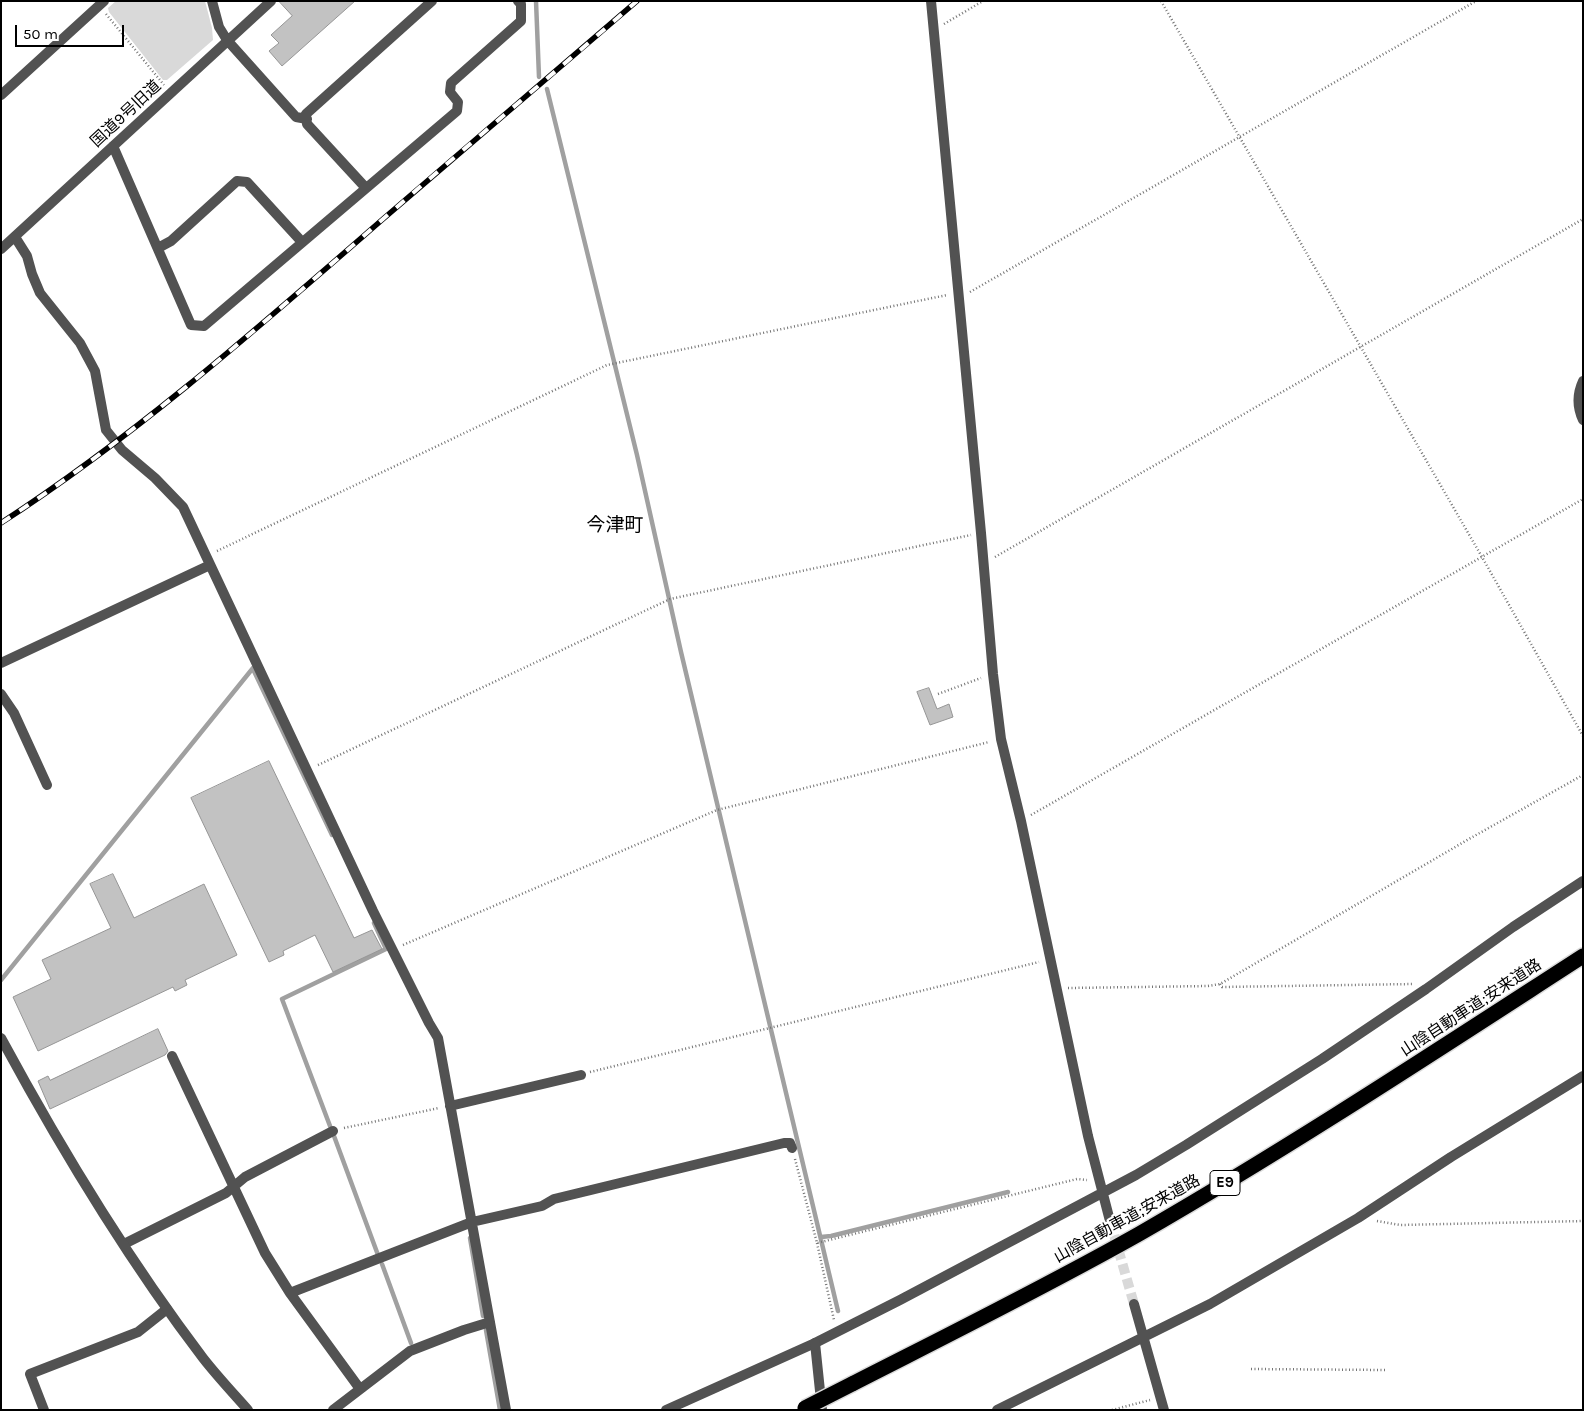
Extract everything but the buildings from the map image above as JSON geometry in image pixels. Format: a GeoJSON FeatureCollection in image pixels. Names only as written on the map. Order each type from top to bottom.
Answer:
{"type":"FeatureCollection","features":[{"type":"Feature","properties":{"kind":"highway","name":"山陰自動車道;安来道路"},"geometry":{"type":"LineString","coordinates":[[854,1388],[1138,1234],[1340,1113],[1583,956]]}},
{"type":"Feature","properties":{"kind":"highway","name":"山陰自動車道;安来道路"},"geometry":{"type":"LineString","coordinates":[[812,1409],[1005,1316],[1142,1242],[1345,1121],[1583,966]]}},
{"type":"Feature","properties":{"kind":"street"},"geometry":{"type":"LineString","coordinates":[[212,1],[219,27],[227,40],[296,117],[307,119]]}},
{"type":"Feature","properties":{"kind":"street","name":"国道9号旧道"},"geometry":{"type":"LineString","coordinates":[[1,250],[271,1]]}},
{"type":"Feature","properties":{"kind":"street"},"geometry":{"type":"LineString","coordinates":[[366,187],[307,124],[306,114],[432,1]]}},
{"type":"Feature","properties":{"kind":"street"},"geometry":{"type":"LineString","coordinates":[[114,146],[191,325],[204,326],[457,111],[458,102],[450,92],[451,83],[521,20],[521,4],[518,1]]}},
{"type":"Feature","properties":{"kind":"street"},"geometry":{"type":"LineString","coordinates":[[931,1],[993,674],[1001,739],[1099,1180],[1110,1221]]}},
{"type":"Feature","properties":{"kind":"street"},"geometry":{"type":"LineString","coordinates":[[1,95],[101,3]]}},
{"type":"Feature","properties":{"kind":"street"},"geometry":{"type":"LineString","coordinates":[[158,248],[171,241],[238,181],[247,182],[302,242]]}},
{"type":"Feature","properties":{"kind":"street"},"geometry":{"type":"LineString","coordinates":[[15,237],[27,256],[40,293],[80,343],[95,371],[106,430],[122,450],[155,478],[179,502],[393,950],[438,1038],[506,1410]]}},
{"type":"Feature","properties":{"kind":"street"},"geometry":{"type":"LineString","coordinates":[[1583,381],[1578,397],[1583,420]]}},
{"type":"Feature","properties":{"kind":"street"},"geometry":{"type":"LineString","coordinates":[[1,663],[208,561]]}},
{"type":"Feature","properties":{"kind":"street"},"geometry":{"type":"LineString","coordinates":[[1,694],[14,713],[47,784]]}},
{"type":"Feature","properties":{"kind":"street"},"geometry":{"type":"LineString","coordinates":[[666,1410],[815,1343],[1103,1194],[1186,1145],[1322,1059],[1426,989],[1513,926],[1583,881]]}},
{"type":"Feature","properties":{"kind":"street"},"geometry":{"type":"LineString","coordinates":[[1,1038],[54,1135],[167,1309],[205,1360],[248,1410]]}},
{"type":"Feature","properties":{"kind":"street"},"geometry":{"type":"LineString","coordinates":[[172,1056],[265,1253],[290,1293],[360,1389]]}},
{"type":"Feature","properties":{"kind":"street"},"geometry":{"type":"LineString","coordinates":[[450,1106],[580,1075]]}},
{"type":"Feature","properties":{"kind":"street"},"geometry":{"type":"LineString","coordinates":[[997,1410],[1210,1304],[1369,1211],[1451,1157],[1583,1076]]}},
{"type":"Feature","properties":{"kind":"street"},"geometry":{"type":"LineString","coordinates":[[124,1244],[226,1193],[245,1177],[333,1131]]}},
{"type":"Feature","properties":{"kind":"street"},"geometry":{"type":"LineString","coordinates":[[290,1293],[472,1222],[542,1206],[554,1199],[784,1143],[790,1143],[792,1148]]}},
{"type":"Feature","properties":{"kind":"street"},"geometry":{"type":"LineString","coordinates":[[1134,1304],[1164,1410]]}},
{"type":"Feature","properties":{"kind":"street"},"geometry":{"type":"LineString","coordinates":[[44,1410],[30,1374],[138,1332],[167,1309]]}},
{"type":"Feature","properties":{"kind":"street"},"geometry":{"type":"LineString","coordinates":[[333,1410],[410,1351],[490,1322]]}},
{"type":"Feature","properties":{"kind":"street"},"geometry":{"type":"LineString","coordinates":[[812,1409],[815,1343]]}},
{"type":"Feature","properties":{"kind":"path"},"geometry":{"type":"LineString","coordinates":[[934,29],[983,1]]}},
{"type":"Feature","properties":{"kind":"path"},"geometry":{"type":"LineString","coordinates":[[1161,1],[1361,346],[1420,452],[1482,556],[1583,736]]}},
{"type":"Feature","properties":{"kind":"path"},"geometry":{"type":"LineString","coordinates":[[208,561],[607,365],[970,292],[1476,1]]}},
{"type":"Feature","properties":{"kind":"path"},"geometry":{"type":"LineString","coordinates":[[101,3],[166,88]]}},
{"type":"Feature","properties":{"kind":"path"},"geometry":{"type":"LineString","coordinates":[[984,560],[992,559],[1583,219]]}},
{"type":"Feature","properties":{"kind":"path"},"geometry":{"type":"LineString","coordinates":[[1020,821],[1583,499]]}},
{"type":"Feature","properties":{"kind":"path"},"geometry":{"type":"LineString","coordinates":[[307,770],[670,598],[981,533]]}},
{"type":"Feature","properties":{"kind":"path"},"geometry":{"type":"LineString","coordinates":[[938,694],[993,674]]}},
{"type":"Feature","properties":{"kind":"path"},"geometry":{"type":"LineString","coordinates":[[393,950],[717,810],[1001,739]]}},
{"type":"Feature","properties":{"kind":"path"},"geometry":{"type":"LineString","coordinates":[[1056,988],[1208,986],[1220,984],[1583,775]]}},
{"type":"Feature","properties":{"kind":"path"},"geometry":{"type":"LineString","coordinates":[[580,1075],[1050,959]]}},
{"type":"Feature","properties":{"kind":"path"},"geometry":{"type":"LineString","coordinates":[[1220,984],[1222,987],[1412,983],[1426,989]]}},
{"type":"Feature","properties":{"kind":"path"},"geometry":{"type":"LineString","coordinates":[[333,1131],[450,1106]]}},
{"type":"Feature","properties":{"kind":"path"},"geometry":{"type":"LineString","coordinates":[[792,1148],[817,1243],[837,1332]]}},
{"type":"Feature","properties":{"kind":"path"},"geometry":{"type":"LineString","coordinates":[[817,1243],[1077,1180],[1099,1180]]}},
{"type":"Feature","properties":{"kind":"path"},"geometry":{"type":"LineString","coordinates":[[1369,1211],[1377,1221],[1400,1225],[1583,1221]]}},
{"type":"Feature","properties":{"kind":"path"},"geometry":{"type":"LineString","coordinates":[[1251,1370],[1386,1370]]}},
{"type":"Feature","properties":{"kind":"path"},"geometry":{"type":"LineString","coordinates":[[1112,1410],[1160,1397]]}},
{"type":"Feature","properties":{"kind":"shaded area"},"geometry":{"type":"Polygon","coordinates":[[[116,1],[205,1],[213,40],[167,80],[163,80],[109,12],[108,8],[116,1]]]}},
{"type":"Feature","properties":{"kind":"waterway"},"geometry":{"type":"LineString","coordinates":[[536,1],[539,77]]}},
{"type":"Feature","properties":{"kind":"waterway"},"geometry":{"type":"LineString","coordinates":[[547,89],[637,455],[681,652],[838,1311]]}},
{"type":"Feature","properties":{"kind":"waterway"},"geometry":{"type":"LineString","coordinates":[[1,980],[253,668]]}},
{"type":"Feature","properties":{"kind":"waterway"},"geometry":{"type":"LineString","coordinates":[[253,669],[332,835]]}},
{"type":"Feature","properties":{"kind":"waterway"},"geometry":{"type":"LineString","coordinates":[[330,1126],[282,999],[386,949],[374,923]]}},
{"type":"Feature","properties":{"kind":"waterway"},"geometry":{"type":"LineString","coordinates":[[334,1136],[378,1255]]}},
{"type":"Feature","properties":{"kind":"waterway"},"geometry":{"type":"LineString","coordinates":[[821,1237],[1008,1192]]}},
{"type":"Feature","properties":{"kind":"waterway"},"geometry":{"type":"LineString","coordinates":[[470,1238],[483,1316]]}},
{"type":"Feature","properties":{"kind":"waterway"},"geometry":{"type":"LineString","coordinates":[[382,1264],[411,1343]]}},
{"type":"Feature","properties":{"kind":"waterway"},"geometry":{"type":"LineString","coordinates":[[486,1330],[500,1410]]}},
{"type":"Feature","properties":{"kind":"tunnel"},"geometry":{"type":"LineString","coordinates":[[1110,1221],[1134,1304]]}},
{"type":"Feature","properties":{"kind":"railway"},"geometry":{"type":"LineString","coordinates":[[1,523],[101,453],[197,378],[637,1]]}},
{"type":"Feature","properties":{"kind":"district","name":"今津町"},"geometry":{"type":"Point","coordinates":[615,526]}}]}
